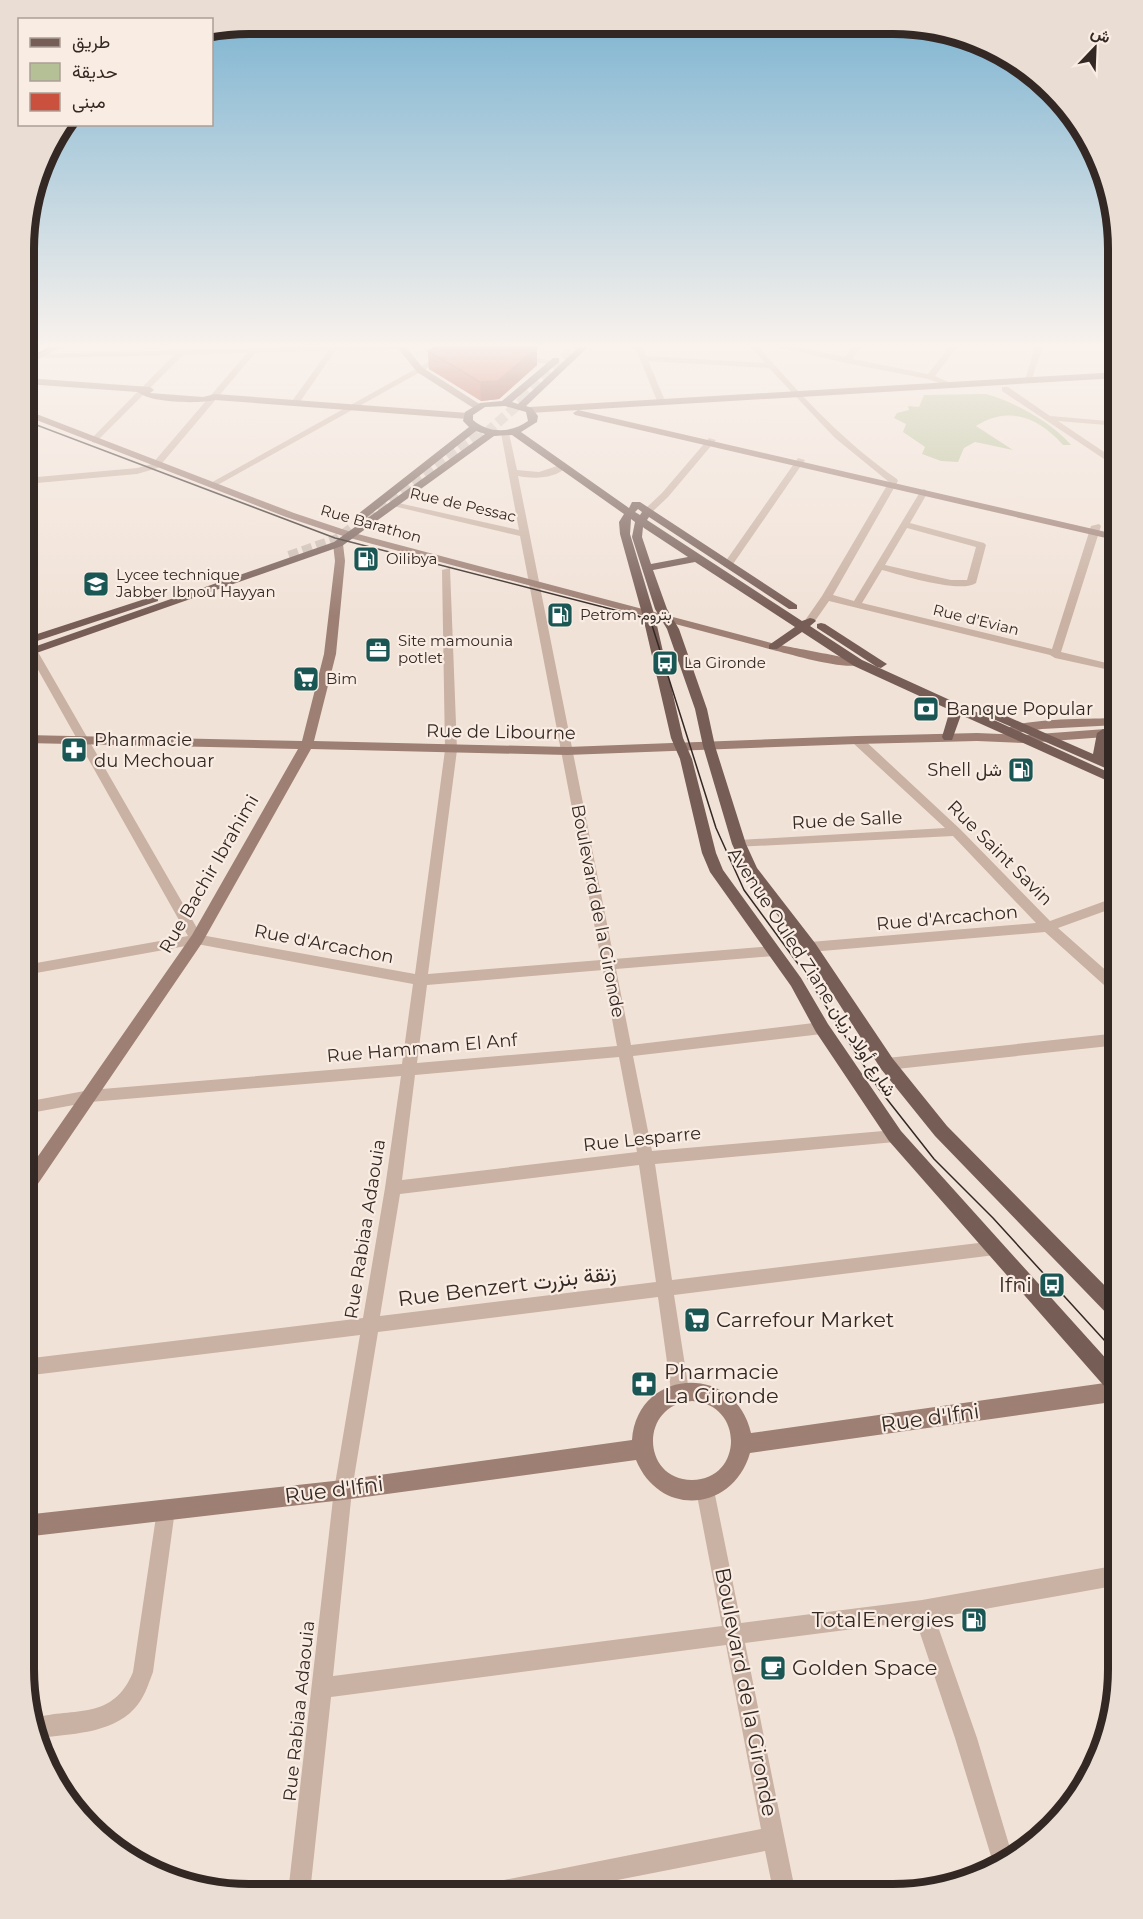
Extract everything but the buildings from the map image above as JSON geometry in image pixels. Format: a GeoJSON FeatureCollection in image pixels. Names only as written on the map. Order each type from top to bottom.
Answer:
{"type":"FeatureCollection","features":[{"type":"Feature","properties":{"kind":"main road"},"geometry":{"type":"LineString","coordinates":[[341,538],[463,437]]}},
{"type":"Feature","properties":{"kind":"main road"},"geometry":{"type":"LineString","coordinates":[[34,647],[341,538],[394,505],[487,437]]}},
{"type":"Feature","properties":{"kind":"main road"},"geometry":{"type":"LineString","coordinates":[[522,437],[563,467],[632,508]]}},
{"type":"Feature","properties":{"kind":"main road"},"geometry":{"type":"LineString","coordinates":[[523,437],[644,516],[728,565],[808,623],[858,663],[1005,731]]}},
{"type":"Feature","properties":{"kind":"main road","name":"Avenue Ouled Ziane شارع أولاد زيان"},"geometry":{"type":"LineString","coordinates":[[632,508],[624,522],[625,534],[712,862],[796,982],[822,1028],[895,1136],[941,1191],[995,1248],[1108,1376]]}},
{"type":"Feature","properties":{"kind":"main road"},"geometry":{"type":"LineString","coordinates":[[644,516],[696,558],[871,659],[1025,733],[1108,776]]}},
{"type":"Feature","properties":{"kind":"main road","name":"Avenue Ouled Ziane شارع أولاد زيان"},"geometry":{"type":"LineString","coordinates":[[644,516],[637,537],[660,609],[668,620],[701,709],[709,746],[739,844],[759,883],[810,947],[887,1064],[941,1131],[1108,1302]]}},
{"type":"Feature","properties":{"kind":"main road"},"geometry":{"type":"LineString","coordinates":[[34,647],[291,558]]}},
{"type":"Feature","properties":{"kind":"main road"},"geometry":{"type":"LineString","coordinates":[[647,568],[696,558]]}},
{"type":"Feature","properties":{"kind":"main road"},"geometry":{"type":"LineString","coordinates":[[773,647],[808,623]]}},
{"type":"Feature","properties":{"kind":"main road"},"geometry":{"type":"LineString","coordinates":[[948,737],[956,710]]}},
{"type":"Feature","properties":{"kind":"main road"},"geometry":{"type":"LineString","coordinates":[[1098,761],[1102,733]]}},
{"type":"Feature","properties":{"kind":"main road"},"geometry":{"type":"LineString","coordinates":[[1045,737],[1108,765]]}},
{"type":"Feature","properties":{"kind":"street"},"geometry":{"type":"LineString","coordinates":[[61,437],[147,470],[341,538],[447,570],[537,589],[826,659],[858,663]]}},
{"type":"Feature","properties":{"kind":"street","name":"Rue Barathon"},"geometry":{"type":"LineString","coordinates":[[86,437],[341,538],[537,589]]}},
{"type":"Feature","properties":{"kind":"street"},"geometry":{"type":"LineString","coordinates":[[95,440],[98,437]]}},
{"type":"Feature","properties":{"kind":"street"},"geometry":{"type":"LineString","coordinates":[[34,480],[147,470],[158,464],[181,437]]}},
{"type":"Feature","properties":{"kind":"street"},"geometry":{"type":"LineString","coordinates":[[211,485],[298,437]]}},
{"type":"Feature","properties":{"kind":"street","name":"Boulevard de la Gironde"},"geometry":{"type":"LineString","coordinates":[[514,437],[513,472],[646,1158],[680,1391]]}},
{"type":"Feature","properties":{"kind":"street"},"geometry":{"type":"LineString","coordinates":[[686,437],[1108,534]]}},
{"type":"Feature","properties":{"kind":"street"},"geometry":{"type":"LineString","coordinates":[[690,437],[711,442]]}},
{"type":"Feature","properties":{"kind":"street"},"geometry":{"type":"LineString","coordinates":[[841,437],[893,483],[924,492],[1108,530]]}},
{"type":"Feature","properties":{"kind":"street"},"geometry":{"type":"LineString","coordinates":[[1076,437],[1108,458]]}},
{"type":"Feature","properties":{"kind":"street"},"geometry":{"type":"LineString","coordinates":[[644,516],[711,442]]}},
{"type":"Feature","properties":{"kind":"street"},"geometry":{"type":"LineString","coordinates":[[728,565],[799,462]]}},
{"type":"Feature","properties":{"kind":"street"},"geometry":{"type":"LineString","coordinates":[[513,472],[530,475],[555,471],[563,467]]}},
{"type":"Feature","properties":{"kind":"street"},"geometry":{"type":"LineString","coordinates":[[808,623],[827,597],[893,483]]}},
{"type":"Feature","properties":{"kind":"street"},"geometry":{"type":"LineString","coordinates":[[856,605],[924,492]]}},
{"type":"Feature","properties":{"kind":"street","name":"Rue de Pessac"},"geometry":{"type":"LineString","coordinates":[[394,505],[525,534]]}},
{"type":"Feature","properties":{"kind":"street"},"geometry":{"type":"LineString","coordinates":[[879,567],[951,583],[972,583],[981,545],[905,524]]}},
{"type":"Feature","properties":{"kind":"street"},"geometry":{"type":"LineString","coordinates":[[1055,655],[1094,529]]}},
{"type":"Feature","properties":{"kind":"street","name":"Rue Bachir Ibrahimi"},"geometry":{"type":"LineString","coordinates":[[34,1176],[197,939],[307,745],[330,654],[341,538]]}},
{"type":"Feature","properties":{"kind":"street","name":"Rue Rabiaa Adaouia"},"geometry":{"type":"LineString","coordinates":[[300,1884],[343,1490],[393,1188],[451,750],[447,570]]}},
{"type":"Feature","properties":{"kind":"street","name":"Rue d'Evian"},"geometry":{"type":"LineString","coordinates":[[827,597],[1108,667]]}},
{"type":"Feature","properties":{"kind":"street"},"geometry":{"type":"LineString","coordinates":[[34,660],[84,741],[197,939],[34,968]]}},
{"type":"Feature","properties":{"kind":"street"},"geometry":{"type":"LineString","coordinates":[[977,737],[1108,723]]}},
{"type":"Feature","properties":{"kind":"street"},"geometry":{"type":"LineString","coordinates":[[977,737],[1005,731],[1045,737],[1108,733]]}},
{"type":"Feature","properties":{"kind":"street","name":"Rue de Libourne"},"geometry":{"type":"LineString","coordinates":[[34,739],[567,751],[977,737]]}},
{"type":"Feature","properties":{"kind":"street","name":"Rue Saint Savin"},"geometry":{"type":"LineString","coordinates":[[857,740],[956,832],[1048,927],[1108,980]]}},
{"type":"Feature","properties":{"kind":"street","name":"Rue de Salle"},"geometry":{"type":"LineString","coordinates":[[739,844],[956,832]]}},
{"type":"Feature","properties":{"kind":"street","name":"Rue d'Arcachon"},"geometry":{"type":"LineString","coordinates":[[810,947],[1048,927],[1108,905]]}},
{"type":"Feature","properties":{"kind":"street","name":"Rue d'Arcachon"},"geometry":{"type":"LineString","coordinates":[[197,939],[421,980],[774,951]]}},
{"type":"Feature","properties":{"kind":"street","name":"Rue Hammam El Anf"},"geometry":{"type":"LineString","coordinates":[[34,1106],[90,1096],[626,1051],[822,1028]]}},
{"type":"Feature","properties":{"kind":"street"},"geometry":{"type":"LineString","coordinates":[[887,1064],[1108,1040]]}},
{"type":"Feature","properties":{"kind":"street","name":"Rue Lesparre"},"geometry":{"type":"LineString","coordinates":[[393,1188],[646,1158],[895,1136]]}},
{"type":"Feature","properties":{"kind":"street","name":"Rue Benzert زنقة بنزرت"},"geometry":{"type":"LineString","coordinates":[[34,1367],[995,1248]]}},
{"type":"Feature","properties":{"kind":"street"},"geometry":{"type":"LineString","coordinates":[[680,1391],[705,1394],[727,1408],[735,1418],[742,1444],[739,1460],[732,1474],[720,1484],[705,1490],[692,1491],[666,1482],[652,1467],[644,1449],[645,1423],[650,1412],[668,1395],[680,1391]]}},
{"type":"Feature","properties":{"kind":"street","name":"Rue d'Ifni"},"geometry":{"type":"LineString","coordinates":[[742,1444],[1108,1391]]}},
{"type":"Feature","properties":{"kind":"street","name":"Rue d'Ifni"},"geometry":{"type":"LineString","coordinates":[[34,1525],[343,1490],[644,1449]]}},
{"type":"Feature","properties":{"kind":"street","name":"Boulevard de la Gironde"},"geometry":{"type":"LineString","coordinates":[[705,1490],[783,1884]]}},
{"type":"Feature","properties":{"kind":"street"},"geometry":{"type":"LineString","coordinates":[[43,1727],[106,1718],[130,1701],[138,1689],[143,1672],[166,1510]]}},
{"type":"Feature","properties":{"kind":"street"},"geometry":{"type":"LineString","coordinates":[[320,1688],[922,1610],[1108,1577]]}},
{"type":"Feature","properties":{"kind":"street"},"geometry":{"type":"LineString","coordinates":[[922,1610],[966,1737],[1002,1856]]}},
{"type":"Feature","properties":{"kind":"street"},"geometry":{"type":"LineString","coordinates":[[540,1884],[773,1838]]}},
{"type":"Feature","properties":{"kind":"green space"},"geometry":{"type":"Polygon","coordinates":[[[910,437],[992,437],[1013,450],[975,442],[964,448],[958,462],[941,461],[922,454],[925,447],[910,437]]]}},
{"type":"Feature","properties":{"kind":"green space"},"geometry":{"type":"Polygon","coordinates":[[[1055,437],[1062,437],[1071,445],[1063,445],[1055,437]]]}},
{"type":"Feature","properties":{"kind":"tunnel"},"geometry":{"type":"LineString","coordinates":[[289,556],[337,539],[475,437]]}},
{"type":"Feature","properties":{"kind":"tunnel"},"geometry":{"type":"LineString","coordinates":[[476,442],[482,437]]}},
{"type":"Feature","properties":{"kind":"tram line"},"geometry":{"type":"LineString","coordinates":[[67,437],[335,538],[638,616],[651,622],[716,828],[744,890],[804,972],[879,1089],[934,1159],[993,1218],[1108,1344]]}},
{"type":"Feature","properties":{"kind":"place","name":"Oilibya"},"geometry":{"type":"Point","coordinates":[366,559]}},
{"type":"Feature","properties":{"kind":"place","name":"Lycee technique Jabber Ibnou Hayyan"},"geometry":{"type":"Point","coordinates":[96,584]}},
{"type":"Feature","properties":{"kind":"place","name":"Petrom بتروم"},"geometry":{"type":"Point","coordinates":[560,615]}},
{"type":"Feature","properties":{"kind":"place","name":"Site mamounia potlet"},"geometry":{"type":"Point","coordinates":[378,650]}},
{"type":"Feature","properties":{"kind":"place","name":"La Gironde"},"geometry":{"type":"Point","coordinates":[665,663]}},
{"type":"Feature","properties":{"kind":"place","name":"Bim"},"geometry":{"type":"Point","coordinates":[306,679]}},
{"type":"Feature","properties":{"kind":"place","name":"Banque Popular"},"geometry":{"type":"Point","coordinates":[926,709]}},
{"type":"Feature","properties":{"kind":"place","name":"Pharmacie du Mechouar"},"geometry":{"type":"Point","coordinates":[74,750]}},
{"type":"Feature","properties":{"kind":"place","name":"Shell شل"},"geometry":{"type":"Point","coordinates":[1021,770]}},
{"type":"Feature","properties":{"kind":"place","name":"Ifni"},"geometry":{"type":"Point","coordinates":[1052,1285]}},
{"type":"Feature","properties":{"kind":"place","name":"Carrefour Market"},"geometry":{"type":"Point","coordinates":[697,1320]}},
{"type":"Feature","properties":{"kind":"place","name":"Pharmacie La Gironde"},"geometry":{"type":"Point","coordinates":[644,1384]}},
{"type":"Feature","properties":{"kind":"place","name":"TotalEnergies"},"geometry":{"type":"Point","coordinates":[974,1620]}},
{"type":"Feature","properties":{"kind":"place","name":"Golden Space"},"geometry":{"type":"Point","coordinates":[773,1668]}}]}
